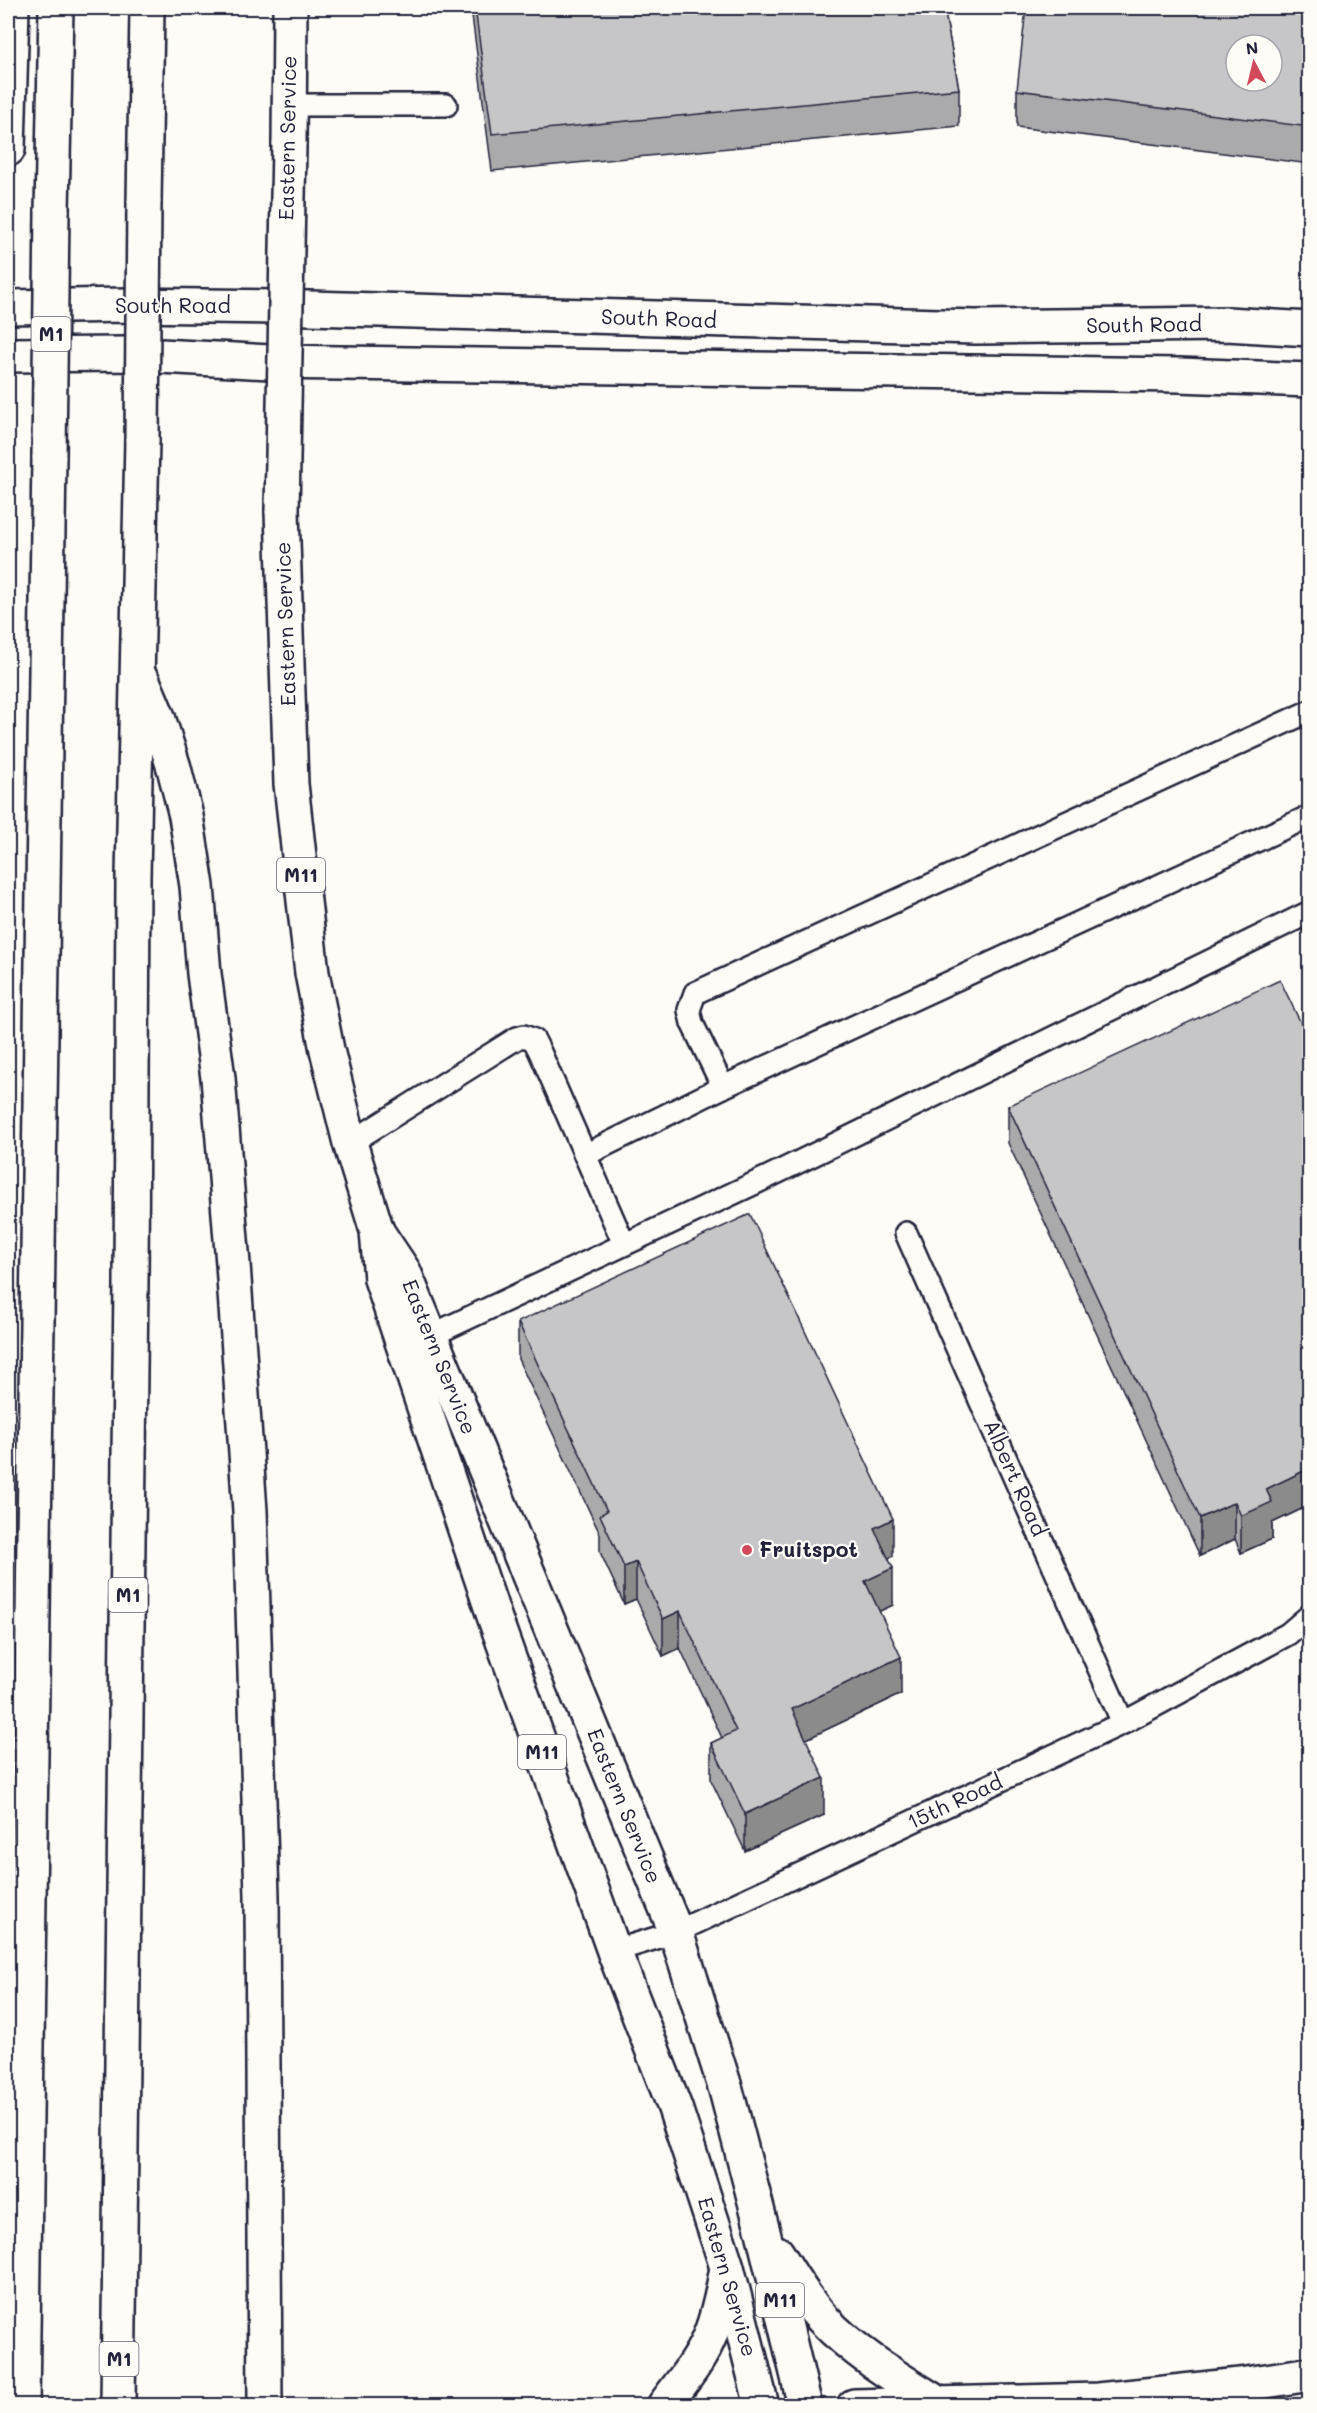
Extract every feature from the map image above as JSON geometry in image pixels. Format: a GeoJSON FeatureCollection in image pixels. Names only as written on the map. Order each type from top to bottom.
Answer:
{"type":"FeatureCollection","features":[{"type":"Feature","properties":{"kind":"main road"},"geometry":{"type":"LineString","coordinates":[[8,149],[12,8]]}},
{"type":"Feature","properties":{"kind":"main road","name":"M1"},"geometry":{"type":"LineString","coordinates":[[22,2406],[56,8]]}},
{"type":"Feature","properties":{"kind":"main road","name":"M1"},"geometry":{"type":"LineString","coordinates":[[118,2406],[131,1283],[133,877],[142,439],[147,8]]}},
{"type":"Feature","properties":{"kind":"main road","name":"Eastern Service"},"geometry":{"type":"LineString","coordinates":[[290,8],[282,511],[291,784],[312,973],[327,1050],[350,1143],[377,1232],[384,1291],[495,1619],[614,1951],[675,2108],[727,2267],[762,2406]]}},
{"type":"Feature","properties":{"kind":"main road","name":"South Road"},"geometry":{"type":"LineString","coordinates":[[8,307],[128,305],[275,307],[975,327],[1227,324],[1310,329]]}},
{"type":"Feature","properties":{"kind":"main road"},"geometry":{"type":"LineString","coordinates":[[8,355],[124,354],[270,362],[1179,375],[1310,380]]}},
{"type":"Feature","properties":{"kind":"main road"},"geometry":{"type":"LineString","coordinates":[[138,668],[158,717],[186,816],[218,1078],[233,1264],[250,1511],[261,1885],[265,2406]]}},
{"type":"Feature","properties":{"kind":"main road","name":"Eastern Service"},"geometry":{"type":"LineString","coordinates":[[377,1232],[405,1272],[676,1932],[726,2090],[805,2406]]}},
{"type":"Feature","properties":{"kind":"main road"},"geometry":{"type":"LineString","coordinates":[[763,2232],[821,2317],[861,2352],[939,2404]]}},
{"type":"Feature","properties":{"kind":"main road"},"geometry":{"type":"LineString","coordinates":[[664,2406],[697,2361],[708,2341],[718,2311],[727,2267]]}},
{"type":"Feature","properties":{"kind":"main road"},"geometry":{"type":"LineString","coordinates":[[854,2406],[1098,2400],[1239,2385],[1310,2374]]}},
{"type":"Feature","properties":{"kind":"lane"},"geometry":{"type":"LineString","coordinates":[[289,105],[446,105]]}},
{"type":"Feature","properties":{"kind":"lane"},"geometry":{"type":"LineString","coordinates":[[723,1087],[692,1023],[689,1010],[695,993],[920,892],[1310,711]]}},
{"type":"Feature","properties":{"kind":"lane"},"geometry":{"type":"LineString","coordinates":[[585,1155],[723,1087],[1310,816]]}},
{"type":"Feature","properties":{"kind":"lane"},"geometry":{"type":"LineString","coordinates":[[430,1336],[1310,912]]}},
{"type":"Feature","properties":{"kind":"lane"},"geometry":{"type":"LineString","coordinates":[[350,1143],[517,1038],[524,1036],[534,1040],[624,1244]]}},
{"type":"Feature","properties":{"kind":"lane","name":"Albert Road"},"geometry":{"type":"LineString","coordinates":[[906,1233],[1123,1723]]}},
{"type":"Feature","properties":{"kind":"lane","name":"15th Road"},"geometry":{"type":"LineString","coordinates":[[614,1951],[676,1932],[1123,1723],[1288,1634],[1310,1615]]}},
{"type":"Feature","properties":{"kind":"building"},"geometry":{"type":"Polygon","coordinates":[[[475,8],[944,8],[959,89],[492,134],[475,8]]]}},
{"type":"Feature","properties":{"kind":"building"},"geometry":{"type":"Polygon","coordinates":[[[1026,8],[1310,8],[1310,127],[1017,90],[1026,8]]]}},
{"type":"Feature","properties":{"kind":"building"},"geometry":{"type":"Polygon","coordinates":[[[1280,980],[1310,1042],[1310,1468],[1266,1489],[1272,1502],[1241,1516],[1235,1502],[1200,1518],[1008,1106],[1280,980]]]}},
{"type":"Feature","properties":{"kind":"building","name":"Fruitspot"},"geometry":{"type":"Polygon","coordinates":[[[750,1214],[893,1519],[874,1528],[893,1568],[865,1581],[901,1657],[792,1709],[824,1778],[745,1814],[711,1743],[736,1731],[680,1611],[663,1619],[636,1562],[624,1567],[600,1515],[607,1511],[518,1322],[750,1214]]]}},
{"type":"Feature","properties":{"kind":"place","name":"Fruitspot"},"geometry":{"type":"Point","coordinates":[747,1550]}}]}
